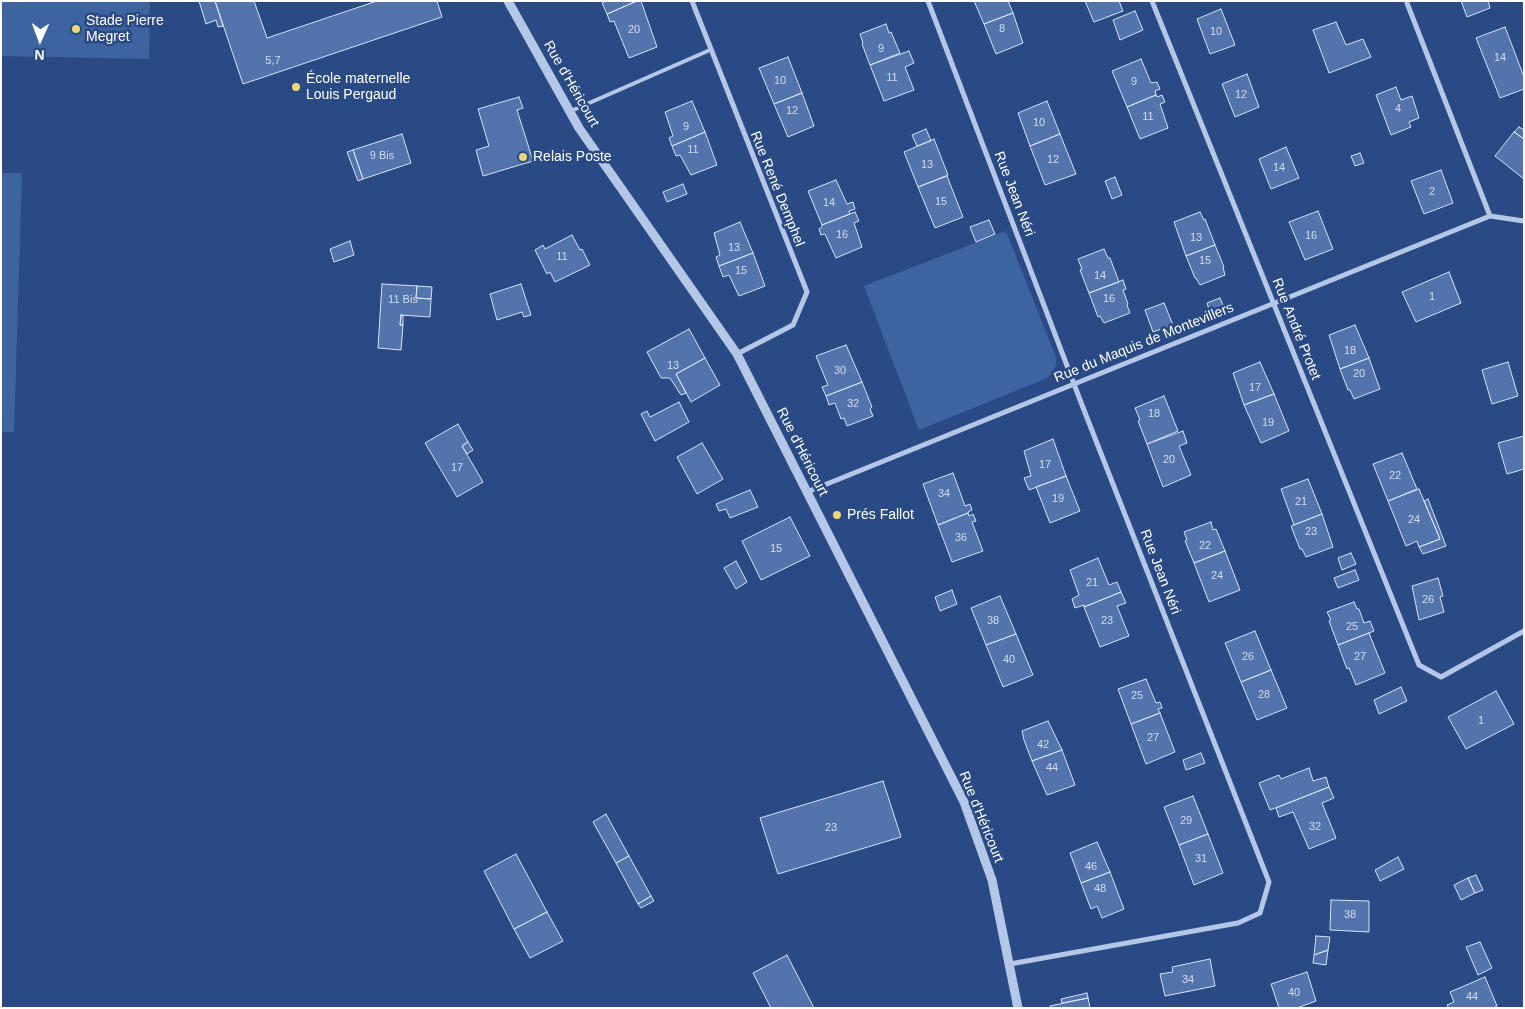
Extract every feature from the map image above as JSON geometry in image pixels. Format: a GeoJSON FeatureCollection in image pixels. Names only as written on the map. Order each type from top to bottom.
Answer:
{"type":"FeatureCollection","features":[{"type":"Feature","properties":{"kind":"street","name":"Rue d'Héricourt"},"geometry":{"type":"LineString","coordinates":[[508,1],[569,112],[737,354],[807,492],[964,802],[992,880],[1018,1008]]}},
{"type":"Feature","properties":{"kind":"street","name":"Rue René Demphel"},"geometry":{"type":"LineString","coordinates":[[692,1],[807,292],[793,325],[737,354]]}},
{"type":"Feature","properties":{"kind":"street","name":"Rue Jean Néri"},"geometry":{"type":"LineString","coordinates":[[928,1],[1074,383],[1269,882],[1260,913],[1238,922],[1010,964]]}},
{"type":"Feature","properties":{"kind":"street","name":"Rue André Protet"},"geometry":{"type":"LineString","coordinates":[[1152,1],[1419,665],[1441,677],[1524,631]]}},
{"type":"Feature","properties":{"kind":"street"},"geometry":{"type":"LineString","coordinates":[[1407,3],[1490,216],[1524,221]]}},
{"type":"Feature","properties":{"kind":"street","name":"Rue du Maquis de Montevillers"},"geometry":{"type":"LineString","coordinates":[[807,492],[1490,216]]}},
{"type":"Feature","properties":{"kind":"lane"},"geometry":{"type":"LineString","coordinates":[[569,112],[710,50]]}},
{"type":"Feature","properties":{"kind":"shaded area","name":"Stade Pierre Megret"},"geometry":{"type":"Polygon","coordinates":[[[1,1],[150,1],[149,59],[1,56],[1,1]]]}},
{"type":"Feature","properties":{"kind":"shaded area"},"geometry":{"type":"Polygon","coordinates":[[[1,173],[22,173],[14,432],[1,432],[1,173]]]}},
{"type":"Feature","properties":{"kind":"shaded area"},"geometry":{"type":"Polygon","coordinates":[[[1006,231],[1056,357],[1056,365],[1051,375],[1045,379],[919,430],[864,286],[1006,231]]]}},
{"type":"Feature","properties":{"kind":"building"},"geometry":{"type":"Polygon","coordinates":[[[199,1],[215,1],[223,26],[218,27],[216,20],[206,24],[199,1]]]}},
{"type":"Feature","properties":{"kind":"building"},"geometry":{"type":"Polygon","coordinates":[[[215,1],[254,1],[267,38],[377,1],[437,1],[442,17],[243,84],[215,1]]]}},
{"type":"Feature","properties":{"kind":"building"},"geometry":{"type":"Polygon","coordinates":[[[606,1],[637,1],[607,14],[602,3],[606,1]]]}},
{"type":"Feature","properties":{"kind":"building"},"geometry":{"type":"Polygon","coordinates":[[[641,1],[657,47],[629,58],[614,21],[610,22],[607,14],[641,1]]]}},
{"type":"Feature","properties":{"kind":"building"},"geometry":{"type":"Polygon","coordinates":[[[974,1],[1008,1],[1013,13],[984,24],[974,1]]]}},
{"type":"Feature","properties":{"kind":"building"},"geometry":{"type":"Polygon","coordinates":[[[1085,1],[1119,1],[1123,11],[1094,22],[1085,1]]]}},
{"type":"Feature","properties":{"kind":"building"},"geometry":{"type":"Polygon","coordinates":[[[1461,1],[1488,1],[1490,8],[1467,17],[1461,1]]]}},
{"type":"Feature","properties":{"kind":"building"},"geometry":{"type":"Polygon","coordinates":[[[1221,9],[1235,45],[1210,54],[1197,19],[1221,9]]]}},
{"type":"Feature","properties":{"kind":"building"},"geometry":{"type":"Polygon","coordinates":[[[1135,11],[1143,30],[1120,40],[1113,20],[1135,11]]]}},
{"type":"Feature","properties":{"kind":"building"},"geometry":{"type":"Polygon","coordinates":[[[1013,13],[1023,43],[996,54],[984,24],[1013,13]]]}},
{"type":"Feature","properties":{"kind":"building"},"geometry":{"type":"Polygon","coordinates":[[[1336,22],[1346,45],[1363,39],[1371,57],[1329,73],[1313,30],[1336,22]]]}},
{"type":"Feature","properties":{"kind":"building"},"geometry":{"type":"Polygon","coordinates":[[[886,24],[900,53],[870,65],[860,34],[886,24]]]}},
{"type":"Feature","properties":{"kind":"building"},"geometry":{"type":"Polygon","coordinates":[[[1505,27],[1524,77],[1524,89],[1500,98],[1476,38],[1505,27]]]}},
{"type":"Feature","properties":{"kind":"building"},"geometry":{"type":"Polygon","coordinates":[[[909,51],[914,63],[905,67],[914,90],[884,101],[870,65],[909,51]]]}},
{"type":"Feature","properties":{"kind":"building"},"geometry":{"type":"Polygon","coordinates":[[[788,57],[802,93],[774,104],[759,68],[788,57]]]}},
{"type":"Feature","properties":{"kind":"building"},"geometry":{"type":"Polygon","coordinates":[[[1141,59],[1151,83],[1157,82],[1160,89],[1155,91],[1156,95],[1127,107],[1112,71],[1141,59]]]}},
{"type":"Feature","properties":{"kind":"building"},"geometry":{"type":"Polygon","coordinates":[[[1247,74],[1259,107],[1235,117],[1222,84],[1247,74]]]}},
{"type":"Feature","properties":{"kind":"building"},"geometry":{"type":"Polygon","coordinates":[[[1396,87],[1401,100],[1412,96],[1419,118],[1409,122],[1411,127],[1391,135],[1376,95],[1396,87]]]}},
{"type":"Feature","properties":{"kind":"building"},"geometry":{"type":"Polygon","coordinates":[[[802,93],[814,126],[788,137],[774,104],[802,93]]]}},
{"type":"Feature","properties":{"kind":"building"},"geometry":{"type":"Polygon","coordinates":[[[1156,95],[1157,97],[1162,95],[1165,102],[1160,104],[1168,128],[1140,139],[1127,107],[1156,95]]]}},
{"type":"Feature","properties":{"kind":"building"},"geometry":{"type":"Polygon","coordinates":[[[519,97],[523,108],[517,110],[533,161],[483,176],[476,150],[489,146],[478,109],[519,97]]]}},
{"type":"Feature","properties":{"kind":"building"},"geometry":{"type":"Polygon","coordinates":[[[692,101],[705,132],[672,146],[669,138],[673,136],[665,112],[692,101]]]}},
{"type":"Feature","properties":{"kind":"building"},"geometry":{"type":"Polygon","coordinates":[[[1047,101],[1060,134],[1030,146],[1018,113],[1047,101]]]}},
{"type":"Feature","properties":{"kind":"building"},"geometry":{"type":"Polygon","coordinates":[[[1519,127],[1524,130],[1524,139],[1514,132],[1519,127]]]}},
{"type":"Feature","properties":{"kind":"building"},"geometry":{"type":"Polygon","coordinates":[[[926,129],[931,141],[917,146],[912,135],[926,129]]]}},
{"type":"Feature","properties":{"kind":"building"},"geometry":{"type":"Polygon","coordinates":[[[705,132],[717,165],[691,175],[680,155],[676,156],[672,146],[705,132]]]}},
{"type":"Feature","properties":{"kind":"building"},"geometry":{"type":"Polygon","coordinates":[[[1514,132],[1524,139],[1524,179],[1495,156],[1514,132]]]}},
{"type":"Feature","properties":{"kind":"building"},"geometry":{"type":"Polygon","coordinates":[[[402,134],[411,163],[363,179],[353,150],[402,134]]]}},
{"type":"Feature","properties":{"kind":"building"},"geometry":{"type":"Polygon","coordinates":[[[1060,134],[1076,174],[1045,185],[1030,146],[1060,134]]]}},
{"type":"Feature","properties":{"kind":"building"},"geometry":{"type":"Polygon","coordinates":[[[934,139],[948,175],[918,187],[904,152],[934,139]]]}},
{"type":"Feature","properties":{"kind":"building"},"geometry":{"type":"Polygon","coordinates":[[[1286,147],[1299,178],[1271,189],[1259,159],[1286,147]]]}},
{"type":"Feature","properties":{"kind":"building"},"geometry":{"type":"Polygon","coordinates":[[[353,150],[363,179],[358,181],[347,152],[353,150]]]}},
{"type":"Feature","properties":{"kind":"building"},"geometry":{"type":"Polygon","coordinates":[[[1360,153],[1364,163],[1355,166],[1351,156],[1360,153]]]}},
{"type":"Feature","properties":{"kind":"building"},"geometry":{"type":"Polygon","coordinates":[[[1441,170],[1453,203],[1424,214],[1411,181],[1441,170]]]}},
{"type":"Feature","properties":{"kind":"building"},"geometry":{"type":"Polygon","coordinates":[[[947,176],[963,217],[935,228],[918,187],[947,176]]]}},
{"type":"Feature","properties":{"kind":"building"},"geometry":{"type":"Polygon","coordinates":[[[1115,177],[1122,195],[1112,199],[1105,181],[1115,177]]]}},
{"type":"Feature","properties":{"kind":"building"},"geometry":{"type":"Polygon","coordinates":[[[836,180],[847,204],[853,202],[855,209],[849,211],[850,214],[822,225],[808,191],[836,180]]]}},
{"type":"Feature","properties":{"kind":"building"},"geometry":{"type":"Polygon","coordinates":[[[683,184],[687,194],[667,202],[663,192],[683,184]]]}},
{"type":"Feature","properties":{"kind":"building"},"geometry":{"type":"Polygon","coordinates":[[[1318,211],[1333,249],[1305,260],[1289,222],[1318,211]]]}},
{"type":"Feature","properties":{"kind":"building"},"geometry":{"type":"Polygon","coordinates":[[[855,212],[859,221],[854,223],[862,247],[836,258],[825,234],[821,235],[819,229],[822,225],[855,212]]]}},
{"type":"Feature","properties":{"kind":"building"},"geometry":{"type":"Polygon","coordinates":[[[1200,212],[1205,219],[1215,245],[1186,256],[1174,222],[1200,212]]]}},
{"type":"Feature","properties":{"kind":"building"},"geometry":{"type":"Polygon","coordinates":[[[989,220],[995,234],[976,242],[970,227],[989,220]]]}},
{"type":"Feature","properties":{"kind":"building"},"geometry":{"type":"Polygon","coordinates":[[[740,222],[753,253],[719,266],[716,257],[720,255],[714,233],[740,222]]]}},
{"type":"Feature","properties":{"kind":"building"},"geometry":{"type":"Polygon","coordinates":[[[572,235],[590,265],[555,282],[550,272],[547,274],[535,250],[543,245],[545,249],[572,235]]]}},
{"type":"Feature","properties":{"kind":"building"},"geometry":{"type":"Polygon","coordinates":[[[350,241],[354,255],[334,262],[330,249],[350,241]]]}},
{"type":"Feature","properties":{"kind":"building"},"geometry":{"type":"Polygon","coordinates":[[[1215,245],[1224,267],[1225,275],[1200,285],[1186,256],[1215,245]]]}},
{"type":"Feature","properties":{"kind":"building"},"geometry":{"type":"Polygon","coordinates":[[[1104,249],[1108,258],[1110,258],[1119,282],[1089,293],[1078,259],[1104,249]]]}},
{"type":"Feature","properties":{"kind":"building"},"geometry":{"type":"Polygon","coordinates":[[[753,253],[765,286],[739,296],[729,275],[723,277],[719,266],[753,253]]]}},
{"type":"Feature","properties":{"kind":"building"},"geometry":{"type":"Polygon","coordinates":[[[1449,272],[1461,303],[1416,322],[1402,292],[1449,272]]]}},
{"type":"Feature","properties":{"kind":"building"},"geometry":{"type":"Polygon","coordinates":[[[1123,280],[1126,289],[1123,290],[1130,313],[1104,323],[1100,316],[1098,317],[1089,293],[1123,280]]]}},
{"type":"Feature","properties":{"kind":"building"},"geometry":{"type":"Polygon","coordinates":[[[382,284],[417,286],[416,298],[431,299],[430,317],[401,315],[400,325],[403,325],[401,350],[378,348],[382,284]]]}},
{"type":"Feature","properties":{"kind":"building"},"geometry":{"type":"Polygon","coordinates":[[[521,284],[531,315],[524,317],[522,312],[497,320],[490,294],[521,284]]]}},
{"type":"Feature","properties":{"kind":"building"},"geometry":{"type":"Polygon","coordinates":[[[417,286],[432,287],[431,299],[416,298],[417,286]]]}},
{"type":"Feature","properties":{"kind":"building"},"geometry":{"type":"Polygon","coordinates":[[[1220,298],[1224,308],[1210,313],[1207,303],[1220,298]]]}},
{"type":"Feature","properties":{"kind":"building"},"geometry":{"type":"Polygon","coordinates":[[[1164,303],[1173,325],[1153,332],[1145,310],[1164,303]]]}},
{"type":"Feature","properties":{"kind":"building"},"geometry":{"type":"Polygon","coordinates":[[[401,315],[403,315],[403,325],[400,325],[401,315]]]}},
{"type":"Feature","properties":{"kind":"building"},"geometry":{"type":"Polygon","coordinates":[[[1355,325],[1369,358],[1340,369],[1329,335],[1355,325]]]}},
{"type":"Feature","properties":{"kind":"building"},"geometry":{"type":"Polygon","coordinates":[[[689,329],[705,358],[676,374],[686,393],[681,395],[670,378],[661,378],[647,352],[689,329]]]}},
{"type":"Feature","properties":{"kind":"building"},"geometry":{"type":"Polygon","coordinates":[[[846,345],[862,382],[826,396],[822,387],[828,385],[816,356],[846,345]]]}},
{"type":"Feature","properties":{"kind":"building"},"geometry":{"type":"Polygon","coordinates":[[[705,358],[720,385],[691,402],[676,374],[705,358]]]}},
{"type":"Feature","properties":{"kind":"building"},"geometry":{"type":"Polygon","coordinates":[[[1369,358],[1380,389],[1354,399],[1350,390],[1348,390],[1340,369],[1369,358]]]}},
{"type":"Feature","properties":{"kind":"building"},"geometry":{"type":"Polygon","coordinates":[[[1260,362],[1274,394],[1244,405],[1233,373],[1260,362]]]}},
{"type":"Feature","properties":{"kind":"building"},"geometry":{"type":"Polygon","coordinates":[[[1508,362],[1518,396],[1492,404],[1482,370],[1508,362]]]}},
{"type":"Feature","properties":{"kind":"building"},"geometry":{"type":"Polygon","coordinates":[[[862,382],[872,407],[870,409],[873,416],[847,426],[844,418],[841,419],[835,403],[829,405],[826,396],[862,382]]]}},
{"type":"Feature","properties":{"kind":"building"},"geometry":{"type":"Polygon","coordinates":[[[1274,394],[1289,431],[1261,443],[1244,405],[1274,394]]]}},
{"type":"Feature","properties":{"kind":"building"},"geometry":{"type":"Polygon","coordinates":[[[1164,396],[1178,431],[1147,444],[1135,408],[1164,396]]]}},
{"type":"Feature","properties":{"kind":"building"},"geometry":{"type":"Polygon","coordinates":[[[679,402],[689,422],[655,441],[641,414],[647,411],[650,417],[679,402]]]}},
{"type":"Feature","properties":{"kind":"building"},"geometry":{"type":"Polygon","coordinates":[[[458,424],[468,442],[462,446],[483,482],[457,497],[425,443],[458,424]]]}},
{"type":"Feature","properties":{"kind":"building"},"geometry":{"type":"Polygon","coordinates":[[[1183,431],[1187,443],[1179,446],[1191,475],[1163,487],[1147,444],[1183,431]]]}},
{"type":"Feature","properties":{"kind":"building"},"geometry":{"type":"Polygon","coordinates":[[[1524,436],[1524,469],[1507,474],[1498,443],[1524,436]]]}},
{"type":"Feature","properties":{"kind":"building"},"geometry":{"type":"Polygon","coordinates":[[[1053,439],[1066,476],[1029,490],[1024,478],[1031,476],[1024,451],[1053,439]]]}},
{"type":"Feature","properties":{"kind":"building"},"geometry":{"type":"Polygon","coordinates":[[[468,442],[473,450],[467,454],[462,446],[468,442]]]}},
{"type":"Feature","properties":{"kind":"building"},"geometry":{"type":"Polygon","coordinates":[[[702,443],[723,479],[697,494],[677,457],[702,443]]]}},
{"type":"Feature","properties":{"kind":"building"},"geometry":{"type":"Polygon","coordinates":[[[1402,453],[1417,489],[1388,501],[1373,464],[1402,453]]]}},
{"type":"Feature","properties":{"kind":"building"},"geometry":{"type":"Polygon","coordinates":[[[953,473],[965,506],[970,504],[972,510],[938,525],[923,484],[953,473]]]}},
{"type":"Feature","properties":{"kind":"building"},"geometry":{"type":"Polygon","coordinates":[[[1066,476],[1080,511],[1050,523],[1036,487],[1066,476]]]}},
{"type":"Feature","properties":{"kind":"building"},"geometry":{"type":"Polygon","coordinates":[[[1308,479],[1322,514],[1294,525],[1281,489],[1308,479]]]}},
{"type":"Feature","properties":{"kind":"building"},"geometry":{"type":"Polygon","coordinates":[[[1419,489],[1440,539],[1419,547],[1417,541],[1406,546],[1388,501],[1419,489]]]}},
{"type":"Feature","properties":{"kind":"building"},"geometry":{"type":"Polygon","coordinates":[[[750,490],[758,507],[730,518],[726,509],[719,511],[716,504],[750,490]]]}},
{"type":"Feature","properties":{"kind":"building"},"geometry":{"type":"Polygon","coordinates":[[[1428,499],[1446,546],[1423,554],[1419,547],[1440,539],[1424,501],[1428,499]]]}},
{"type":"Feature","properties":{"kind":"building"},"geometry":{"type":"Polygon","coordinates":[[[968,513],[969,516],[973,514],[976,521],[972,522],[983,551],[952,562],[938,525],[968,513]]]}},
{"type":"Feature","properties":{"kind":"building"},"geometry":{"type":"Polygon","coordinates":[[[1322,514],[1333,547],[1306,557],[1302,549],[1300,549],[1291,526],[1322,514]]]}},
{"type":"Feature","properties":{"kind":"building"},"geometry":{"type":"Polygon","coordinates":[[[790,517],[810,556],[761,580],[742,541],[790,517]]]}},
{"type":"Feature","properties":{"kind":"building"},"geometry":{"type":"Polygon","coordinates":[[[1211,522],[1213,530],[1216,529],[1225,551],[1194,563],[1185,541],[1187,540],[1184,532],[1211,522]]]}},
{"type":"Feature","properties":{"kind":"building"},"geometry":{"type":"Polygon","coordinates":[[[1225,551],[1240,590],[1209,602],[1194,563],[1225,551]]]}},
{"type":"Feature","properties":{"kind":"building"},"geometry":{"type":"Polygon","coordinates":[[[1351,553],[1356,564],[1342,570],[1338,558],[1351,553]]]}},
{"type":"Feature","properties":{"kind":"building"},"geometry":{"type":"Polygon","coordinates":[[[1098,558],[1109,585],[1117,582],[1121,592],[1084,607],[1084,605],[1075,608],[1072,599],[1079,595],[1070,570],[1098,558]]]}},
{"type":"Feature","properties":{"kind":"building"},"geometry":{"type":"Polygon","coordinates":[[[736,561],[747,582],[736,589],[724,568],[736,561]]]}},
{"type":"Feature","properties":{"kind":"building"},"geometry":{"type":"Polygon","coordinates":[[[1355,570],[1359,580],[1338,588],[1334,578],[1355,570]]]}},
{"type":"Feature","properties":{"kind":"building"},"geometry":{"type":"Polygon","coordinates":[[[1438,578],[1443,596],[1440,597],[1444,612],[1419,620],[1412,586],[1438,578]]]}},
{"type":"Feature","properties":{"kind":"building"},"geometry":{"type":"Polygon","coordinates":[[[952,590],[957,604],[940,611],[935,597],[952,590]]]}},
{"type":"Feature","properties":{"kind":"building"},"geometry":{"type":"Polygon","coordinates":[[[1121,592],[1126,603],[1117,606],[1129,636],[1100,647],[1084,607],[1121,592]]]}},
{"type":"Feature","properties":{"kind":"building"},"geometry":{"type":"Polygon","coordinates":[[[1000,596],[1016,634],[986,645],[971,608],[1000,596]]]}},
{"type":"Feature","properties":{"kind":"building"},"geometry":{"type":"Polygon","coordinates":[[[1354,602],[1357,609],[1359,609],[1364,623],[1370,621],[1374,631],[1338,645],[1327,612],[1354,602]]]}},
{"type":"Feature","properties":{"kind":"building"},"geometry":{"type":"Polygon","coordinates":[[[1255,631],[1271,670],[1241,682],[1225,643],[1255,631]]]}},
{"type":"Feature","properties":{"kind":"building"},"geometry":{"type":"Polygon","coordinates":[[[1369,633],[1385,673],[1356,685],[1349,668],[1347,669],[1338,645],[1369,633]]]}},
{"type":"Feature","properties":{"kind":"building"},"geometry":{"type":"Polygon","coordinates":[[[1016,634],[1033,675],[1003,687],[986,645],[1016,634]]]}},
{"type":"Feature","properties":{"kind":"building"},"geometry":{"type":"Polygon","coordinates":[[[1271,670],[1287,708],[1257,720],[1241,682],[1271,670]]]}},
{"type":"Feature","properties":{"kind":"building"},"geometry":{"type":"Polygon","coordinates":[[[1146,679],[1156,703],[1160,702],[1162,708],[1158,709],[1160,713],[1131,724],[1118,689],[1146,679]]]}},
{"type":"Feature","properties":{"kind":"building"},"geometry":{"type":"Polygon","coordinates":[[[1401,687],[1407,701],[1379,714],[1374,700],[1401,687]]]}},
{"type":"Feature","properties":{"kind":"building"},"geometry":{"type":"Polygon","coordinates":[[[1496,691],[1514,724],[1466,749],[1448,717],[1496,691]]]}},
{"type":"Feature","properties":{"kind":"building"},"geometry":{"type":"Polygon","coordinates":[[[1160,713],[1175,752],[1146,764],[1131,724],[1160,713]]]}},
{"type":"Feature","properties":{"kind":"building"},"geometry":{"type":"Polygon","coordinates":[[[1048,721],[1062,750],[1032,761],[1022,731],[1048,721]]]}},
{"type":"Feature","properties":{"kind":"building"},"geometry":{"type":"Polygon","coordinates":[[[1062,750],[1075,785],[1047,795],[1032,761],[1062,750]]]}},
{"type":"Feature","properties":{"kind":"building"},"geometry":{"type":"Polygon","coordinates":[[[1201,753],[1205,763],[1186,770],[1183,760],[1201,753]]]}},
{"type":"Feature","properties":{"kind":"building"},"geometry":{"type":"Polygon","coordinates":[[[1309,768],[1313,781],[1326,777],[1329,787],[1270,810],[1259,783],[1279,775],[1281,779],[1309,768]]]}},
{"type":"Feature","properties":{"kind":"building"},"geometry":{"type":"Polygon","coordinates":[[[883,781],[901,837],[778,874],[760,818],[883,781]]]}},
{"type":"Feature","properties":{"kind":"building"},"geometry":{"type":"Polygon","coordinates":[[[1329,787],[1334,798],[1322,803],[1336,838],[1309,849],[1293,812],[1279,817],[1276,808],[1329,787]]]}},
{"type":"Feature","properties":{"kind":"building"},"geometry":{"type":"Polygon","coordinates":[[[1193,796],[1208,834],[1179,845],[1164,807],[1193,796]]]}},
{"type":"Feature","properties":{"kind":"building"},"geometry":{"type":"Polygon","coordinates":[[[606,814],[629,856],[616,863],[593,822],[606,814]]]}},
{"type":"Feature","properties":{"kind":"building"},"geometry":{"type":"Polygon","coordinates":[[[1208,834],[1223,873],[1194,885],[1179,845],[1208,834]]]}},
{"type":"Feature","properties":{"kind":"building"},"geometry":{"type":"Polygon","coordinates":[[[1097,842],[1110,872],[1081,883],[1070,853],[1097,842]]]}},
{"type":"Feature","properties":{"kind":"building"},"geometry":{"type":"Polygon","coordinates":[[[516,854],[547,912],[514,929],[484,871],[516,854]]]}},
{"type":"Feature","properties":{"kind":"building"},"geometry":{"type":"Polygon","coordinates":[[[629,856],[651,896],[638,904],[616,863],[629,856]]]}},
{"type":"Feature","properties":{"kind":"building"},"geometry":{"type":"Polygon","coordinates":[[[1398,857],[1404,869],[1380,881],[1375,870],[1398,857]]]}},
{"type":"Feature","properties":{"kind":"building"},"geometry":{"type":"Polygon","coordinates":[[[1110,872],[1124,909],[1102,918],[1097,906],[1091,909],[1081,883],[1110,872]]]}},
{"type":"Feature","properties":{"kind":"building"},"geometry":{"type":"Polygon","coordinates":[[[1476,875],[1483,890],[1475,893],[1468,878],[1476,875]]]}},
{"type":"Feature","properties":{"kind":"building"},"geometry":{"type":"Polygon","coordinates":[[[1468,878],[1475,893],[1461,900],[1454,885],[1468,878]]]}},
{"type":"Feature","properties":{"kind":"building"},"geometry":{"type":"Polygon","coordinates":[[[651,896],[654,901],[641,908],[638,904],[651,896]]]}},
{"type":"Feature","properties":{"kind":"building"},"geometry":{"type":"Polygon","coordinates":[[[1331,900],[1369,901],[1369,932],[1330,930],[1331,900]]]}},
{"type":"Feature","properties":{"kind":"building"},"geometry":{"type":"Polygon","coordinates":[[[547,912],[563,941],[530,958],[514,929],[547,912]]]}},
{"type":"Feature","properties":{"kind":"building"},"geometry":{"type":"Polygon","coordinates":[[[1316,936],[1330,937],[1328,950],[1314,955],[1316,936]]]}},
{"type":"Feature","properties":{"kind":"building"},"geometry":{"type":"Polygon","coordinates":[[[1480,942],[1492,968],[1478,975],[1466,947],[1480,942]]]}},
{"type":"Feature","properties":{"kind":"building"},"geometry":{"type":"Polygon","coordinates":[[[1328,950],[1326,965],[1313,963],[1314,955],[1328,950]]]}},
{"type":"Feature","properties":{"kind":"building"},"geometry":{"type":"Polygon","coordinates":[[[787,955],[814,1008],[771,1008],[753,973],[787,955]]]}},
{"type":"Feature","properties":{"kind":"building"},"geometry":{"type":"Polygon","coordinates":[[[1210,959],[1215,986],[1165,996],[1160,974],[1173,972],[1172,967],[1210,959]]]}},
{"type":"Feature","properties":{"kind":"building"},"geometry":{"type":"Polygon","coordinates":[[[1307,972],[1316,1001],[1297,1008],[1279,1008],[1271,984],[1307,972]]]}},
{"type":"Feature","properties":{"kind":"building"},"geometry":{"type":"Polygon","coordinates":[[[1485,977],[1497,1006],[1493,1008],[1449,1008],[1447,1005],[1454,1002],[1450,992],[1485,977]]]}},
{"type":"Feature","properties":{"kind":"building"},"geometry":{"type":"Polygon","coordinates":[[[1087,993],[1088,998],[1062,1003],[1061,999],[1087,993]]]}},
{"type":"Feature","properties":{"kind":"building"},"geometry":{"type":"Polygon","coordinates":[[[1088,998],[1090,1008],[1050,1008],[1050,1006],[1088,998]]]}},
{"type":"Feature","properties":{"kind":"place","name":"Stade Pierre Megret"},"geometry":{"type":"Point","coordinates":[76,29]}},
{"type":"Feature","properties":{"kind":"place","name":"École maternelle Louis Pergaud"},"geometry":{"type":"Point","coordinates":[296,87]}},
{"type":"Feature","properties":{"kind":"place","name":"Relais Poste"},"geometry":{"type":"Point","coordinates":[523,157]}},
{"type":"Feature","properties":{"kind":"place","name":"Prés Fallot"},"geometry":{"type":"Point","coordinates":[837,515]}}]}
